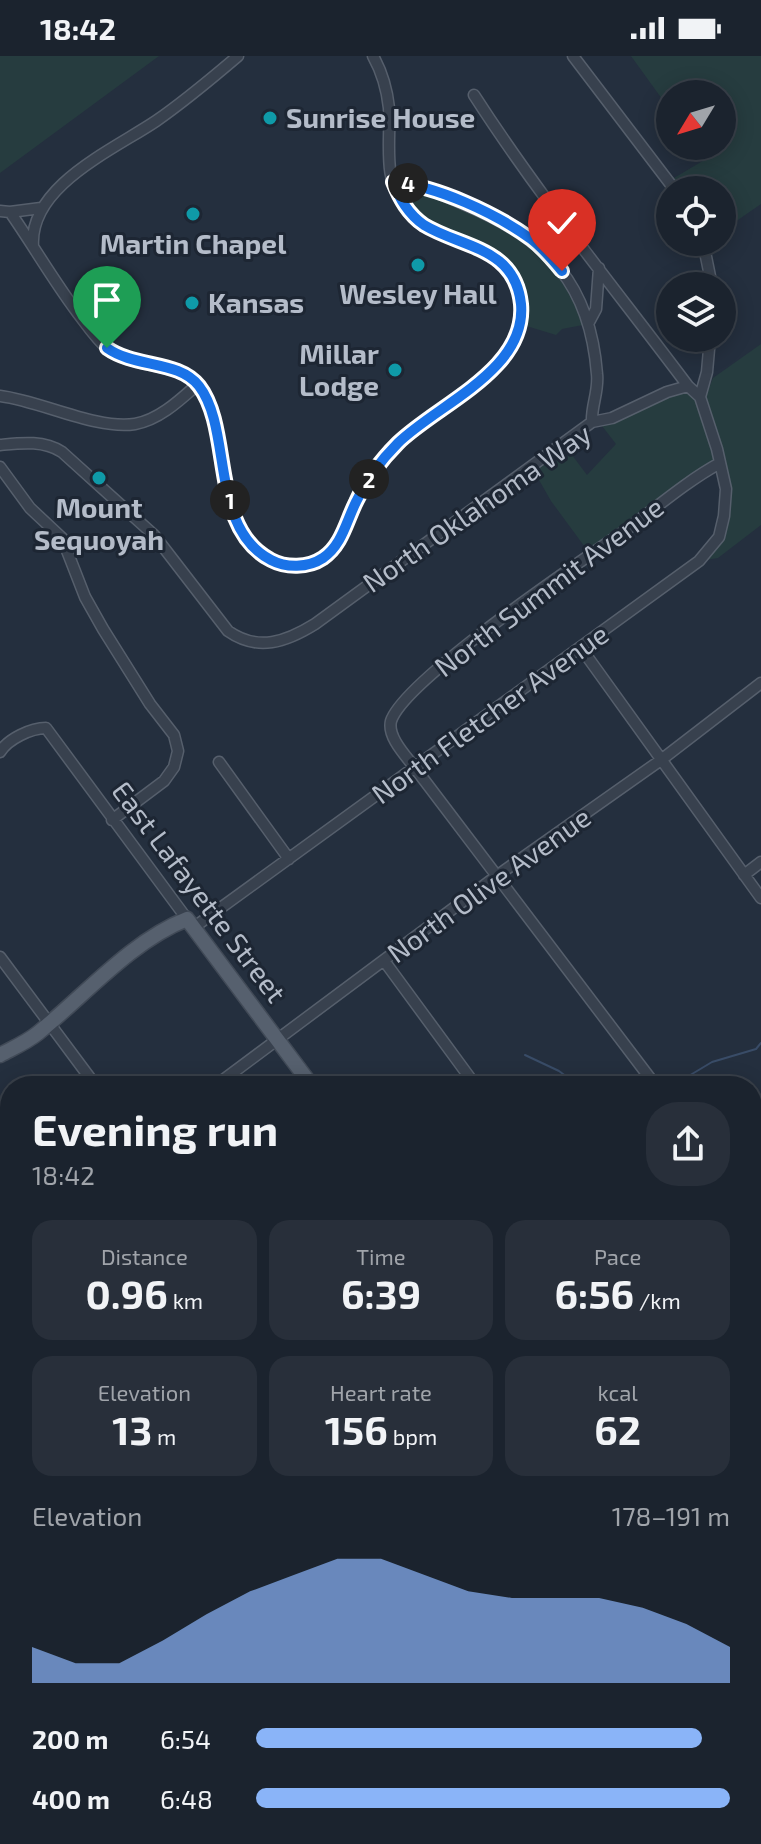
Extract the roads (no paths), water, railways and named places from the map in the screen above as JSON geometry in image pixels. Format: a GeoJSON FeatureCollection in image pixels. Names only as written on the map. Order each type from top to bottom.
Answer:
{"type":"FeatureCollection","features":[{"type":"Feature","properties":{"kind":"main road"},"geometry":{"type":"LineString","coordinates":[[0,1055],[38,1033],[119,963],[173,924],[190,923]]}},
{"type":"Feature","properties":{"kind":"main road","name":"East Lafayette Street"},"geometry":{"type":"LineString","coordinates":[[190,923],[304,1076]]}},
{"type":"Feature","properties":{"kind":"street"},"geometry":{"type":"LineString","coordinates":[[33,246],[34,226],[41,208],[64,183],[192,96],[238,56]]}},
{"type":"Feature","properties":{"kind":"street"},"geometry":{"type":"LineString","coordinates":[[5,212],[33,246],[46,272],[98,340],[131,361],[175,369],[198,384],[211,404],[223,479],[233,512],[245,535],[260,554],[276,563],[311,564],[331,551],[341,539],[363,489],[392,449],[495,368],[519,332],[521,316],[516,285],[509,271],[479,247],[422,224],[401,201],[393,182],[389,159],[387,92],[373,56]]}},
{"type":"Feature","properties":{"kind":"street"},"geometry":{"type":"LineString","coordinates":[[573,56],[664,176]]}},
{"type":"Feature","properties":{"kind":"street"},"geometry":{"type":"LineString","coordinates":[[474,95],[498,133],[599,268],[688,386],[700,397],[709,352]]}},
{"type":"Feature","properties":{"kind":"street"},"geometry":{"type":"LineString","coordinates":[[393,182],[425,187],[487,214],[533,241],[562,271],[576,291],[588,324],[598,377],[591,411],[592,422]]}},
{"type":"Feature","properties":{"kind":"street"},"geometry":{"type":"LineString","coordinates":[[5,212],[41,208]]}},
{"type":"Feature","properties":{"kind":"street"},"geometry":{"type":"LineString","coordinates":[[588,324],[596,309],[599,268]]}},
{"type":"Feature","properties":{"kind":"street"},"geometry":{"type":"LineString","coordinates":[[0,396],[35,402],[95,420],[135,424],[171,406],[198,384]]}},
{"type":"Feature","properties":{"kind":"street","name":"North Oklahoma Way"},"geometry":{"type":"LineString","coordinates":[[0,445],[39,443],[51,445],[62,452],[154,535],[228,631],[241,640],[257,644],[273,643],[315,624],[592,422],[612,418],[667,392],[688,386]]}},
{"type":"Feature","properties":{"kind":"street","name":"North Fletcher Avenue"},"geometry":{"type":"LineString","coordinates":[[190,923],[289,859],[699,561],[719,537],[726,489],[700,397]]}},
{"type":"Feature","properties":{"kind":"street","name":"North Summit Avenue"},"geometry":{"type":"LineString","coordinates":[[415,768],[391,734],[390,724],[397,709],[432,674],[563,571],[720,463]]}},
{"type":"Feature","properties":{"kind":"street"},"geometry":{"type":"LineString","coordinates":[[0,467],[30,508],[62,538],[85,597],[103,629],[150,704],[174,735],[178,751],[174,767],[164,781],[112,820]]}},
{"type":"Feature","properties":{"kind":"street"},"geometry":{"type":"LineString","coordinates":[[581,648],[761,898]]}},
{"type":"Feature","properties":{"kind":"street","name":"North Olive Avenue"},"geometry":{"type":"LineString","coordinates":[[228,1076],[498,875],[661,760],[761,683]]}},
{"type":"Feature","properties":{"kind":"street","name":"East Lafayette Street"},"geometry":{"type":"LineString","coordinates":[[0,752],[4,745],[36,728],[46,728],[190,923]]}},
{"type":"Feature","properties":{"kind":"street"},"geometry":{"type":"LineString","coordinates":[[219,762],[289,859]]}},
{"type":"Feature","properties":{"kind":"street"},"geometry":{"type":"LineString","coordinates":[[415,768],[649,1076]]}},
{"type":"Feature","properties":{"kind":"street"},"geometry":{"type":"LineString","coordinates":[[744,875],[761,862]]}},
{"type":"Feature","properties":{"kind":"street"},"geometry":{"type":"LineString","coordinates":[[0,957],[89,1076]]}},
{"type":"Feature","properties":{"kind":"street"},"geometry":{"type":"LineString","coordinates":[[385,962],[469,1076]]}},
{"type":"Feature","properties":{"kind":"waterway"},"geometry":{"type":"LineString","coordinates":[[689,1076],[712,1062],[756,1049],[761,1043]]}},
{"type":"Feature","properties":{"kind":"waterway"},"geometry":{"type":"LineString","coordinates":[[525,1055],[566,1076]]}},
{"type":"Feature","properties":{"kind":"waterway"},"geometry":{"type":"LineString","coordinates":[[661,1075],[666,1076]]}},
{"type":"Feature","properties":{"kind":"place","name":"Sunrise House"},"geometry":{"type":"Point","coordinates":[270,118]}},
{"type":"Feature","properties":{"kind":"place","name":"Martin Chapel"},"geometry":{"type":"Point","coordinates":[193,214]}},
{"type":"Feature","properties":{"kind":"place","name":"Wesley Hall"},"geometry":{"type":"Point","coordinates":[418,265]}},
{"type":"Feature","properties":{"kind":"place","name":"Kansas"},"geometry":{"type":"Point","coordinates":[192,303]}},
{"type":"Feature","properties":{"kind":"place","name":"Millar Lodge"},"geometry":{"type":"Point","coordinates":[395,370]}},
{"type":"Feature","properties":{"kind":"place","name":"Mount Sequoyah"},"geometry":{"type":"Point","coordinates":[99,478]}}]}
